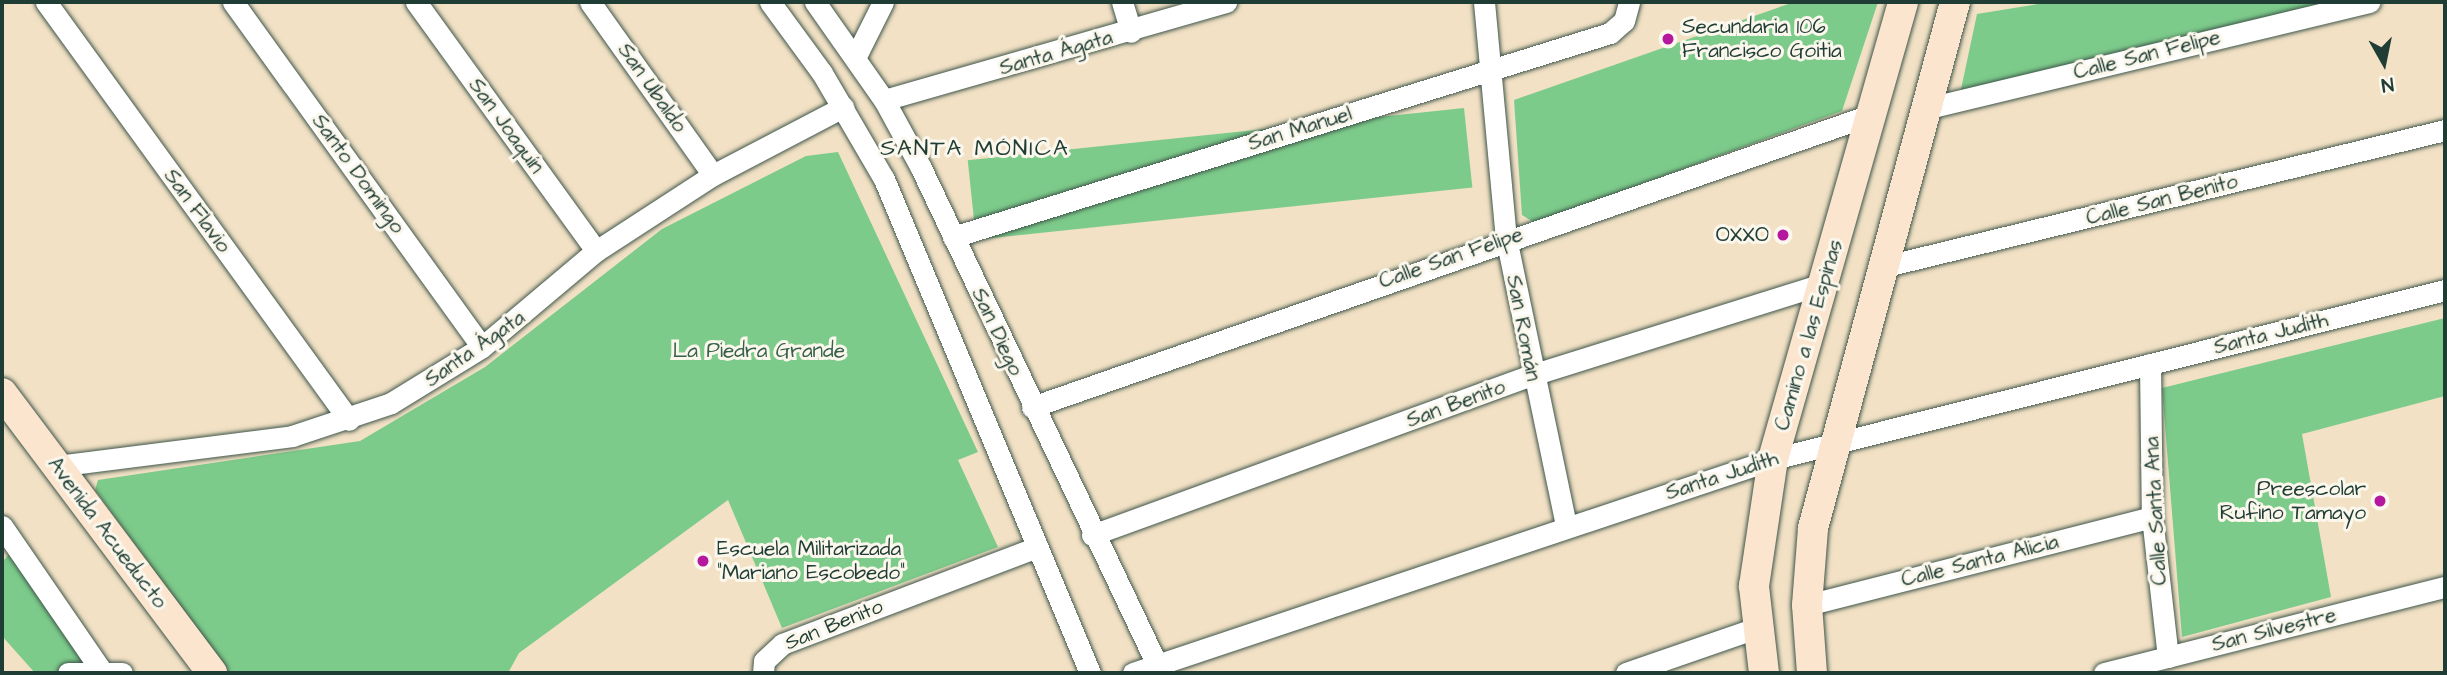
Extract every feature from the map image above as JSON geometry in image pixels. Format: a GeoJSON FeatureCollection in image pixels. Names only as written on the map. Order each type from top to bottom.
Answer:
{"type":"FeatureCollection","features":[{"type":"Feature","properties":{"kind":"street","name":"San Flavio"},"geometry":{"type":"LineString","coordinates":[[46,2],[349,420]]}},
{"type":"Feature","properties":{"kind":"street","name":"Santo Domingo"},"geometry":{"type":"LineString","coordinates":[[233,2],[482,347]]}},
{"type":"Feature","properties":{"kind":"street","name":"San Joaquín"},"geometry":{"type":"LineString","coordinates":[[416,2],[596,251]]}},
{"type":"Feature","properties":{"kind":"street","name":"San Ubaldo"},"geometry":{"type":"LineString","coordinates":[[590,2],[713,175]]}},
{"type":"Feature","properties":{"kind":"street"},"geometry":{"type":"LineString","coordinates":[[770,2],[843,107],[884,179],[1090,673]]}},
{"type":"Feature","properties":{"kind":"street","name":"San Diego"},"geometry":{"type":"LineString","coordinates":[[815,2],[856,56],[884,100],[953,237],[1092,535],[1160,669]]}},
{"type":"Feature","properties":{"kind":"street"},"geometry":{"type":"LineString","coordinates":[[856,56],[883,2]]}},
{"type":"Feature","properties":{"kind":"street"},"geometry":{"type":"LineString","coordinates":[[1122,2],[1130,32]]}},
{"type":"Feature","properties":{"kind":"street","name":"Santa Ágata"},"geometry":{"type":"LineString","coordinates":[[884,100],[1130,32],[1226,2]]}},
{"type":"Feature","properties":{"kind":"street","name":"San Román"},"geometry":{"type":"LineString","coordinates":[[1484,2],[1486,70],[1506,238],[1532,375],[1566,526]]}},
{"type":"Feature","properties":{"kind":"street","name":"San Manuel"},"geometry":{"type":"LineString","coordinates":[[953,237],[1610,33],[1624,21],[1629,2]]}},
{"type":"Feature","properties":{"kind":"street","name":"Camino a las Espinas"},"geometry":{"type":"LineString","coordinates":[[1764,673],[1756,628],[1757,541],[1773,459],[1903,2]]}},
{"type":"Feature","properties":{"kind":"street"},"geometry":{"type":"LineString","coordinates":[[1812,673],[1807,605],[1813,528],[1878,268],[1955,2]]}},
{"type":"Feature","properties":{"kind":"street","name":"Calle San Felipe"},"geometry":{"type":"LineString","coordinates":[[1924,109],[2369,2]]}},
{"type":"Feature","properties":{"kind":"street","name":"Santa Ágata"},"geometry":{"type":"LineString","coordinates":[[56,467],[235,447],[349,420],[434,380],[482,347],[596,251],[713,175],[843,107]]}},
{"type":"Feature","properties":{"kind":"street","name":"Calle San Felipe"},"geometry":{"type":"LineString","coordinates":[[1032,407],[1506,238],[1873,114]]}},
{"type":"Feature","properties":{"kind":"street","name":"Calle San Benito"},"geometry":{"type":"LineString","coordinates":[[1878,268],[2445,130]]}},
{"type":"Feature","properties":{"kind":"street","name":"San Benito"},"geometry":{"type":"LineString","coordinates":[[1092,535],[1532,375],[1825,283]]}},
{"type":"Feature","properties":{"kind":"street","name":"Santa Judith"},"geometry":{"type":"LineString","coordinates":[[1133,673],[1160,669],[1566,526],[1773,459],[2445,290]]}},
{"type":"Feature","properties":{"kind":"street","name":"Calle Santa Ana"},"geometry":{"type":"LineString","coordinates":[[2150,364],[2152,517],[2168,657]]}},
{"type":"Feature","properties":{"kind":"street","name":"Avenida Acueducto"},"geometry":{"type":"LineString","coordinates":[[2,393],[212,673]]}},
{"type":"Feature","properties":{"kind":"street","name":"Calle Santa Alicia"},"geometry":{"type":"LineString","coordinates":[[1807,605],[2152,517]]}},
{"type":"Feature","properties":{"kind":"street"},"geometry":{"type":"LineString","coordinates":[[2,526],[101,671]]}},
{"type":"Feature","properties":{"kind":"street","name":"San Benito"},"geometry":{"type":"LineString","coordinates":[[763,673],[764,661],[782,644],[1037,547]]}},
{"type":"Feature","properties":{"kind":"street","name":"San Silvestre"},"geometry":{"type":"LineString","coordinates":[[2104,673],[2445,587]]}},
{"type":"Feature","properties":{"kind":"street"},"geometry":{"type":"LineString","coordinates":[[1626,673],[1756,628]]}},
{"type":"Feature","properties":{"kind":"street"},"geometry":{"type":"LineString","coordinates":[[68,673],[122,673]]}},
{"type":"Feature","properties":{"kind":"green space"},"geometry":{"type":"Polygon","coordinates":[[[1794,2],[1878,2],[1842,111],[1535,223],[1522,215],[1514,100],[1794,2]]]}},
{"type":"Feature","properties":{"kind":"green space"},"geometry":{"type":"Polygon","coordinates":[[[2050,2],[2328,2],[1960,94],[1977,14],[2050,2]]]}},
{"type":"Feature","properties":{"kind":"green space"},"geometry":{"type":"Polygon","coordinates":[[[1464,108],[1472,188],[976,240],[968,160],[1464,108]]]}},
{"type":"Feature","properties":{"kind":"green space","name":"La Piedra Grande"},"geometry":{"type":"Polygon","coordinates":[[[838,152],[978,452],[958,460],[998,547],[782,628],[728,500],[519,653],[508,673],[229,673],[95,490],[98,480],[360,441],[485,367],[662,229],[806,156],[838,152]]]}},
{"type":"Feature","properties":{"kind":"green space"},"geometry":{"type":"Polygon","coordinates":[[[2445,318],[2445,396],[2302,434],[2331,597],[2182,637],[2162,388],[2445,318]]]}},
{"type":"Feature","properties":{"kind":"green space"},"geometry":{"type":"Polygon","coordinates":[[[14,549],[104,673],[35,673],[2,636],[2,562],[14,549]]]}},
{"type":"Feature","properties":{"kind":"place","name":"Secundaria 106 Francisco Goitia"},"geometry":{"type":"Point","coordinates":[1668,39]}},
{"type":"Feature","properties":{"kind":"place","name":"OXXO"},"geometry":{"type":"Point","coordinates":[1783,235]}},
{"type":"Feature","properties":{"kind":"place","name":"Preescolar Rufino Tamayo"},"geometry":{"type":"Point","coordinates":[2380,501]}},
{"type":"Feature","properties":{"kind":"place","name":"Escuela Militarizada \"Mariano Escobedo\""},"geometry":{"type":"Point","coordinates":[703,561]}},
{"type":"Feature","properties":{"kind":"district","name":"SANTA MÓNICA"},"geometry":{"type":"Point","coordinates":[975,148]}}]}
